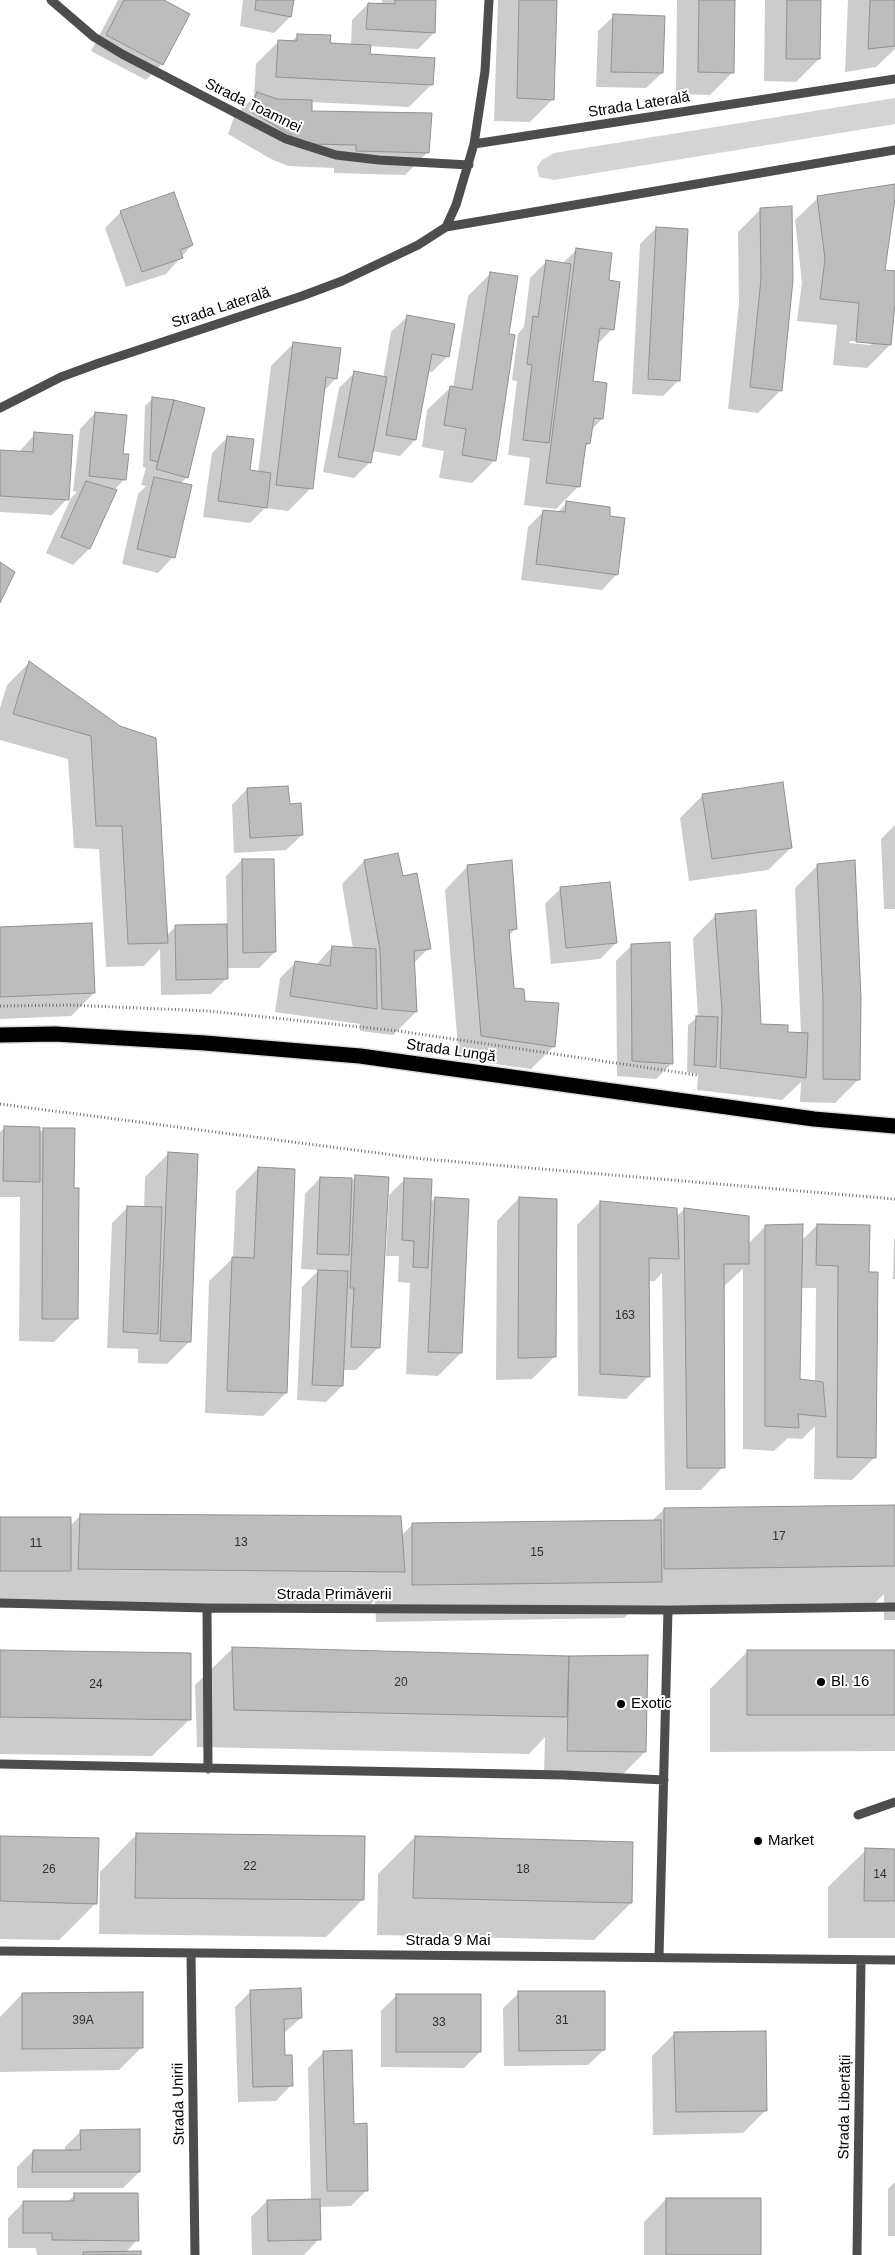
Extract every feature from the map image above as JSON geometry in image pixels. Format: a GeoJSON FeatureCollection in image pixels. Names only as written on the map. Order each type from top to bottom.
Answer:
{"type":"FeatureCollection","features":[{"type":"Feature","properties":{"kind":"highway","name":"Strada Lungă"},"geometry":{"type":"LineString","coordinates":[[0,1035],[55,1034],[205,1043],[360,1056],[814,1119],[895,1126]]}},
{"type":"Feature","properties":{"kind":"street","name":"Strada Toamnei"},"geometry":{"type":"LineString","coordinates":[[51,0],[94,37],[122,54],[286,139],[336,155],[379,160],[469,165]]}},
{"type":"Feature","properties":{"kind":"street"},"geometry":{"type":"LineString","coordinates":[[446,227],[469,165],[474,144],[485,71],[489,0]]}},
{"type":"Feature","properties":{"kind":"street","name":"Strada Laterală"},"geometry":{"type":"LineString","coordinates":[[474,144],[895,79]]}},
{"type":"Feature","properties":{"kind":"street","name":"Strada Laterală"},"geometry":{"type":"LineString","coordinates":[[0,408],[61,377],[342,281],[418,245],[446,227],[895,150]]}},
{"type":"Feature","properties":{"kind":"street","name":"Strada Primăverii"},"geometry":{"type":"LineString","coordinates":[[0,1603],[207,1608],[668,1610],[895,1607]]}},
{"type":"Feature","properties":{"kind":"street"},"geometry":{"type":"LineString","coordinates":[[207,1608],[208,1769]]}},
{"type":"Feature","properties":{"kind":"street"},"geometry":{"type":"LineString","coordinates":[[659,1957],[668,1610]]}},
{"type":"Feature","properties":{"kind":"street"},"geometry":{"type":"LineString","coordinates":[[0,1764],[564,1774],[664,1780]]}},
{"type":"Feature","properties":{"kind":"street"},"geometry":{"type":"LineString","coordinates":[[858,1815],[895,1802]]}},
{"type":"Feature","properties":{"kind":"street","name":"Strada 9 Mai"},"geometry":{"type":"LineString","coordinates":[[0,1951],[895,1960]]}},
{"type":"Feature","properties":{"kind":"street","name":"Strada Unirii"},"geometry":{"type":"LineString","coordinates":[[191,1953],[195,2255]]}},
{"type":"Feature","properties":{"kind":"street","name":"Strada Libertății"},"geometry":{"type":"LineString","coordinates":[[857,2255],[861,1960]]}},
{"type":"Feature","properties":{"kind":"path"},"geometry":{"type":"LineString","coordinates":[[0,1104],[424,1159],[895,1199]]}},
{"type":"Feature","properties":{"kind":"shaded area"},"geometry":{"type":"Polygon","coordinates":[[[895,98],[895,124],[554,180],[539,177],[537,167],[542,160],[554,153],[895,98]]]}},
{"type":"Feature","properties":{"kind":"building"},"geometry":{"type":"Polygon","coordinates":[[[124,0],[164,0],[190,14],[163,65],[106,35],[124,0]]]}},
{"type":"Feature","properties":{"kind":"building"},"geometry":{"type":"Polygon","coordinates":[[[256,0],[294,0],[291,17],[255,10],[256,0]]]}},
{"type":"Feature","properties":{"kind":"building"},"geometry":{"type":"Polygon","coordinates":[[[395,0],[436,0],[435,33],[366,29],[368,3],[395,4],[395,0]]]}},
{"type":"Feature","properties":{"kind":"building"},"geometry":{"type":"Polygon","coordinates":[[[519,0],[557,0],[554,100],[517,98],[519,0]]]}},
{"type":"Feature","properties":{"kind":"building"},"geometry":{"type":"Polygon","coordinates":[[[699,0],[735,0],[734,73],[698,72],[699,0]]]}},
{"type":"Feature","properties":{"kind":"building"},"geometry":{"type":"Polygon","coordinates":[[[787,0],[821,0],[820,59],[786,59],[787,0]]]}},
{"type":"Feature","properties":{"kind":"building"},"geometry":{"type":"Polygon","coordinates":[[[870,0],[895,0],[895,46],[868,49],[870,0]]]}},
{"type":"Feature","properties":{"kind":"building"},"geometry":{"type":"Polygon","coordinates":[[[613,14],[665,16],[663,73],[611,72],[613,14]]]}},
{"type":"Feature","properties":{"kind":"building"},"geometry":{"type":"Polygon","coordinates":[[[297,34],[331,35],[330,43],[371,45],[370,54],[435,58],[433,85],[276,77],[278,40],[297,41],[297,34]]]}},
{"type":"Feature","properties":{"kind":"building"},"geometry":{"type":"Polygon","coordinates":[[[257,92],[277,99],[312,100],[312,111],[432,113],[429,153],[356,151],[356,145],[311,144],[294,137],[250,111],[257,92]]]}},
{"type":"Feature","properties":{"kind":"building"},"geometry":{"type":"Polygon","coordinates":[[[895,184],[895,199],[885,270],[895,271],[895,304],[891,345],[856,342],[859,303],[820,299],[825,259],[817,196],[895,184]]]}},
{"type":"Feature","properties":{"kind":"building"},"geometry":{"type":"Polygon","coordinates":[[[174,192],[193,245],[180,250],[183,258],[142,272],[120,211],[174,192]]]}},
{"type":"Feature","properties":{"kind":"building"},"geometry":{"type":"Polygon","coordinates":[[[792,206],[793,280],[782,391],[750,387],[761,279],[760,208],[792,206]]]}},
{"type":"Feature","properties":{"kind":"building"},"geometry":{"type":"Polygon","coordinates":[[[656,227],[688,229],[680,381],[648,379],[656,227]]]}},
{"type":"Feature","properties":{"kind":"building"},"geometry":{"type":"Polygon","coordinates":[[[576,248],[612,253],[609,280],[620,282],[614,330],[600,328],[593,381],[607,383],[603,419],[594,418],[590,444],[586,443],[580,487],[546,483],[576,248]]]}},
{"type":"Feature","properties":{"kind":"building"},"geometry":{"type":"Polygon","coordinates":[[[546,260],[571,264],[549,443],[523,440],[532,365],[527,364],[533,316],[538,317],[546,260]]]}},
{"type":"Feature","properties":{"kind":"building"},"geometry":{"type":"Polygon","coordinates":[[[490,272],[518,276],[509,334],[515,335],[496,461],[462,455],[466,429],[444,425],[450,386],[472,390],[490,272]]]}},
{"type":"Feature","properties":{"kind":"building"},"geometry":{"type":"Polygon","coordinates":[[[407,315],[455,324],[449,357],[432,354],[416,440],[386,435],[407,315]]]}},
{"type":"Feature","properties":{"kind":"building"},"geometry":{"type":"Polygon","coordinates":[[[293,342],[341,348],[337,379],[326,377],[313,489],[276,485],[293,342]]]}},
{"type":"Feature","properties":{"kind":"building"},"geometry":{"type":"Polygon","coordinates":[[[354,371],[387,377],[371,463],[338,457],[354,371]]]}},
{"type":"Feature","properties":{"kind":"building"},"geometry":{"type":"Polygon","coordinates":[[[152,397],[174,400],[158,462],[150,460],[152,397]]]}},
{"type":"Feature","properties":{"kind":"building"},"geometry":{"type":"Polygon","coordinates":[[[174,400],[205,408],[188,478],[156,469],[174,400]]]}},
{"type":"Feature","properties":{"kind":"building"},"geometry":{"type":"Polygon","coordinates":[[[95,412],[127,415],[123,454],[129,454],[126,480],[89,476],[95,412]]]}},
{"type":"Feature","properties":{"kind":"building"},"geometry":{"type":"Polygon","coordinates":[[[34,432],[73,435],[69,500],[0,496],[0,450],[33,452],[34,432]]]}},
{"type":"Feature","properties":{"kind":"building"},"geometry":{"type":"Polygon","coordinates":[[[227,436],[254,439],[250,470],[271,473],[267,508],[218,501],[227,436]]]}},
{"type":"Feature","properties":{"kind":"building"},"geometry":{"type":"Polygon","coordinates":[[[154,477],[192,485],[175,558],[137,549],[154,477]]]}},
{"type":"Feature","properties":{"kind":"building"},"geometry":{"type":"Polygon","coordinates":[[[86,481],[117,490],[90,549],[61,537],[86,481]]]}},
{"type":"Feature","properties":{"kind":"building"},"geometry":{"type":"Polygon","coordinates":[[[566,501],[610,507],[610,516],[625,518],[618,575],[536,564],[543,510],[565,512],[566,501]]]}},
{"type":"Feature","properties":{"kind":"building"},"geometry":{"type":"Polygon","coordinates":[[[0,562],[15,572],[0,603],[0,562]]]}},
{"type":"Feature","properties":{"kind":"building"},"geometry":{"type":"Polygon","coordinates":[[[29,661],[120,726],[156,738],[168,943],[128,944],[122,826],[96,826],[91,736],[13,714],[29,661]]]}},
{"type":"Feature","properties":{"kind":"building"},"geometry":{"type":"Polygon","coordinates":[[[783,782],[792,848],[712,859],[702,794],[783,782]]]}},
{"type":"Feature","properties":{"kind":"building"},"geometry":{"type":"Polygon","coordinates":[[[288,786],[290,804],[301,803],[303,835],[250,838],[247,788],[288,786]]]}},
{"type":"Feature","properties":{"kind":"building"},"geometry":{"type":"Polygon","coordinates":[[[398,853],[403,876],[417,873],[431,949],[414,951],[417,1012],[382,1009],[380,950],[364,860],[398,853]]]}},
{"type":"Feature","properties":{"kind":"building"},"geometry":{"type":"Polygon","coordinates":[[[242,859],[274,859],[276,952],[243,953],[242,859]]]}},
{"type":"Feature","properties":{"kind":"building"},"geometry":{"type":"Polygon","coordinates":[[[512,860],[517,929],[509,930],[514,988],[524,989],[525,1001],[559,1003],[555,1047],[481,1036],[467,865],[512,860]]]}},
{"type":"Feature","properties":{"kind":"building"},"geometry":{"type":"Polygon","coordinates":[[[855,860],[861,998],[860,1080],[823,1079],[823,999],[817,864],[855,860]]]}},
{"type":"Feature","properties":{"kind":"building"},"geometry":{"type":"Polygon","coordinates":[[[610,882],[617,943],[566,948],[560,887],[610,882]]]}},
{"type":"Feature","properties":{"kind":"building"},"geometry":{"type":"Polygon","coordinates":[[[756,910],[761,1024],[788,1025],[788,1032],[808,1033],[806,1078],[720,1068],[722,1010],[715,914],[756,910]]]}},
{"type":"Feature","properties":{"kind":"building"},"geometry":{"type":"Polygon","coordinates":[[[92,923],[95,993],[0,997],[0,927],[92,923]]]}},
{"type":"Feature","properties":{"kind":"building"},"geometry":{"type":"Polygon","coordinates":[[[227,924],[228,979],[176,980],[175,925],[227,924]]]}},
{"type":"Feature","properties":{"kind":"building"},"geometry":{"type":"Polygon","coordinates":[[[670,942],[673,1064],[632,1061],[631,944],[670,942]]]}},
{"type":"Feature","properties":{"kind":"building"},"geometry":{"type":"Polygon","coordinates":[[[332,946],[376,949],[377,1009],[290,996],[295,961],[330,966],[332,946]]]}},
{"type":"Feature","properties":{"kind":"building"},"geometry":{"type":"Polygon","coordinates":[[[696,1016],[718,1017],[716,1067],[694,1065],[696,1016]]]}},
{"type":"Feature","properties":{"kind":"building"},"geometry":{"type":"Polygon","coordinates":[[[4,1126],[40,1127],[40,1182],[3,1181],[4,1126]]]}},
{"type":"Feature","properties":{"kind":"building"},"geometry":{"type":"Polygon","coordinates":[[[43,1128],[75,1128],[74,1188],[79,1188],[78,1319],[42,1319],[43,1128]]]}},
{"type":"Feature","properties":{"kind":"building"},"geometry":{"type":"Polygon","coordinates":[[[168,1152],[198,1154],[191,1342],[160,1341],[168,1152]]]}},
{"type":"Feature","properties":{"kind":"building"},"geometry":{"type":"Polygon","coordinates":[[[258,1167],[295,1169],[287,1393],[227,1391],[232,1257],[254,1258],[258,1167]]]}},
{"type":"Feature","properties":{"kind":"building"},"geometry":{"type":"Polygon","coordinates":[[[355,1175],[389,1177],[380,1348],[351,1347],[354,1288],[350,1288],[355,1175]]]}},
{"type":"Feature","properties":{"kind":"building"},"geometry":{"type":"Polygon","coordinates":[[[320,1177],[352,1178],[349,1255],[317,1254],[320,1177]]]}},
{"type":"Feature","properties":{"kind":"building"},"geometry":{"type":"Polygon","coordinates":[[[404,1178],[432,1179],[428,1268],[413,1267],[414,1241],[402,1240],[404,1178]]]}},
{"type":"Feature","properties":{"kind":"building"},"geometry":{"type":"Polygon","coordinates":[[[435,1197],[469,1199],[462,1353],[428,1352],[435,1197]]]}},
{"type":"Feature","properties":{"kind":"building"},"geometry":{"type":"Polygon","coordinates":[[[519,1197],[557,1199],[556,1357],[518,1358],[519,1197]]]}},
{"type":"Feature","properties":{"kind":"building"},"geometry":{"type":"Polygon","coordinates":[[[600,1201],[677,1208],[679,1259],[649,1258],[650,1377],[600,1374],[600,1201]]]}},
{"type":"Feature","properties":{"kind":"building"},"geometry":{"type":"Polygon","coordinates":[[[127,1206],[162,1207],[158,1334],[123,1332],[127,1206]]]}},
{"type":"Feature","properties":{"kind":"building"},"geometry":{"type":"Polygon","coordinates":[[[684,1208],[749,1216],[749,1264],[724,1264],[725,1468],[687,1468],[684,1208]]]}},
{"type":"Feature","properties":{"kind":"building"},"geometry":{"type":"Polygon","coordinates":[[[803,1224],[800,1379],[823,1382],[826,1417],[798,1414],[799,1428],[765,1426],[765,1225],[803,1224]]]}},
{"type":"Feature","properties":{"kind":"building"},"geometry":{"type":"Polygon","coordinates":[[[817,1224],[870,1225],[869,1272],[878,1272],[876,1458],[837,1457],[838,1266],[816,1265],[817,1224]]]}},
{"type":"Feature","properties":{"kind":"building"},"geometry":{"type":"Polygon","coordinates":[[[318,1270],[348,1271],[343,1386],[312,1385],[318,1270]]]}},
{"type":"Feature","properties":{"kind":"building"},"geometry":{"type":"Polygon","coordinates":[[[895,1505],[895,1566],[664,1569],[664,1508],[895,1505]]]}},
{"type":"Feature","properties":{"kind":"building"},"geometry":{"type":"Polygon","coordinates":[[[80,1514],[401,1516],[405,1572],[78,1569],[80,1514]]]}},
{"type":"Feature","properties":{"kind":"building"},"geometry":{"type":"Polygon","coordinates":[[[0,1517],[71,1517],[71,1571],[0,1571],[0,1517]]]}},
{"type":"Feature","properties":{"kind":"building"},"geometry":{"type":"Polygon","coordinates":[[[661,1520],[662,1582],[412,1585],[412,1523],[661,1520]]]}},
{"type":"Feature","properties":{"kind":"building"},"geometry":{"type":"Polygon","coordinates":[[[232,1647],[569,1656],[567,1717],[234,1710],[232,1647]]]}},
{"type":"Feature","properties":{"kind":"building"},"geometry":{"type":"Polygon","coordinates":[[[0,1650],[191,1653],[191,1720],[0,1717],[0,1650]]]}},
{"type":"Feature","properties":{"kind":"building","name":"Bl. 16"},"geometry":{"type":"Polygon","coordinates":[[[747,1650],[895,1650],[895,1715],[747,1715],[747,1650]]]}},
{"type":"Feature","properties":{"kind":"building"},"geometry":{"type":"Polygon","coordinates":[[[648,1655],[646,1752],[567,1751],[569,1656],[648,1655]]]}},
{"type":"Feature","properties":{"kind":"building"},"geometry":{"type":"Polygon","coordinates":[[[136,1833],[365,1836],[364,1900],[135,1898],[136,1833]]]}},
{"type":"Feature","properties":{"kind":"building"},"geometry":{"type":"Polygon","coordinates":[[[0,1836],[99,1838],[97,1904],[0,1901],[0,1836]]]}},
{"type":"Feature","properties":{"kind":"building"},"geometry":{"type":"Polygon","coordinates":[[[415,1836],[633,1842],[632,1903],[413,1898],[415,1836]]]}},
{"type":"Feature","properties":{"kind":"building"},"geometry":{"type":"Polygon","coordinates":[[[865,1848],[895,1849],[895,1901],[864,1901],[865,1848]]]}},
{"type":"Feature","properties":{"kind":"building"},"geometry":{"type":"Polygon","coordinates":[[[301,1988],[302,2018],[284,2019],[285,2055],[292,2055],[293,2086],[253,2087],[250,1990],[301,1988]]]}},
{"type":"Feature","properties":{"kind":"building"},"geometry":{"type":"Polygon","coordinates":[[[518,1991],[605,1991],[605,2050],[519,2051],[518,1991]]]}},
{"type":"Feature","properties":{"kind":"building"},"geometry":{"type":"Polygon","coordinates":[[[143,1992],[143,2048],[22,2049],[22,1993],[143,1992]]]}},
{"type":"Feature","properties":{"kind":"building"},"geometry":{"type":"Polygon","coordinates":[[[396,1994],[481,1994],[481,2052],[396,2052],[396,1994]]]}},
{"type":"Feature","properties":{"kind":"building"},"geometry":{"type":"Polygon","coordinates":[[[766,2031],[767,2111],[676,2112],[674,2032],[766,2031]]]}},
{"type":"Feature","properties":{"kind":"building"},"geometry":{"type":"Polygon","coordinates":[[[352,2050],[354,2124],[367,2123],[368,2191],[327,2191],[323,2051],[352,2050]]]}},
{"type":"Feature","properties":{"kind":"building"},"geometry":{"type":"Polygon","coordinates":[[[140,2129],[140,2172],[32,2172],[33,2150],[81,2150],[80,2130],[140,2129]]]}},
{"type":"Feature","properties":{"kind":"building"},"geometry":{"type":"Polygon","coordinates":[[[74,2193],[138,2193],[139,2241],[52,2240],[52,2233],[23,2233],[23,2201],[74,2201],[74,2193]]]}},
{"type":"Feature","properties":{"kind":"building"},"geometry":{"type":"Polygon","coordinates":[[[666,2198],[761,2198],[761,2255],[666,2255],[666,2198]]]}},
{"type":"Feature","properties":{"kind":"building"},"geometry":{"type":"Polygon","coordinates":[[[320,2199],[321,2240],[268,2241],[267,2200],[320,2199]]]}},
{"type":"Feature","properties":{"kind":"building"},"geometry":{"type":"Polygon","coordinates":[[[141,2251],[141,2255],[83,2255],[83,2252],[141,2251]]]}},
{"type":"Feature","properties":{"kind":"place","name":"Bl. 16"},"geometry":{"type":"Point","coordinates":[821,1682]}},
{"type":"Feature","properties":{"kind":"place","name":"Exotic"},"geometry":{"type":"Point","coordinates":[621,1704]}},
{"type":"Feature","properties":{"kind":"place","name":"Market"},"geometry":{"type":"Point","coordinates":[758,1841]}}]}
